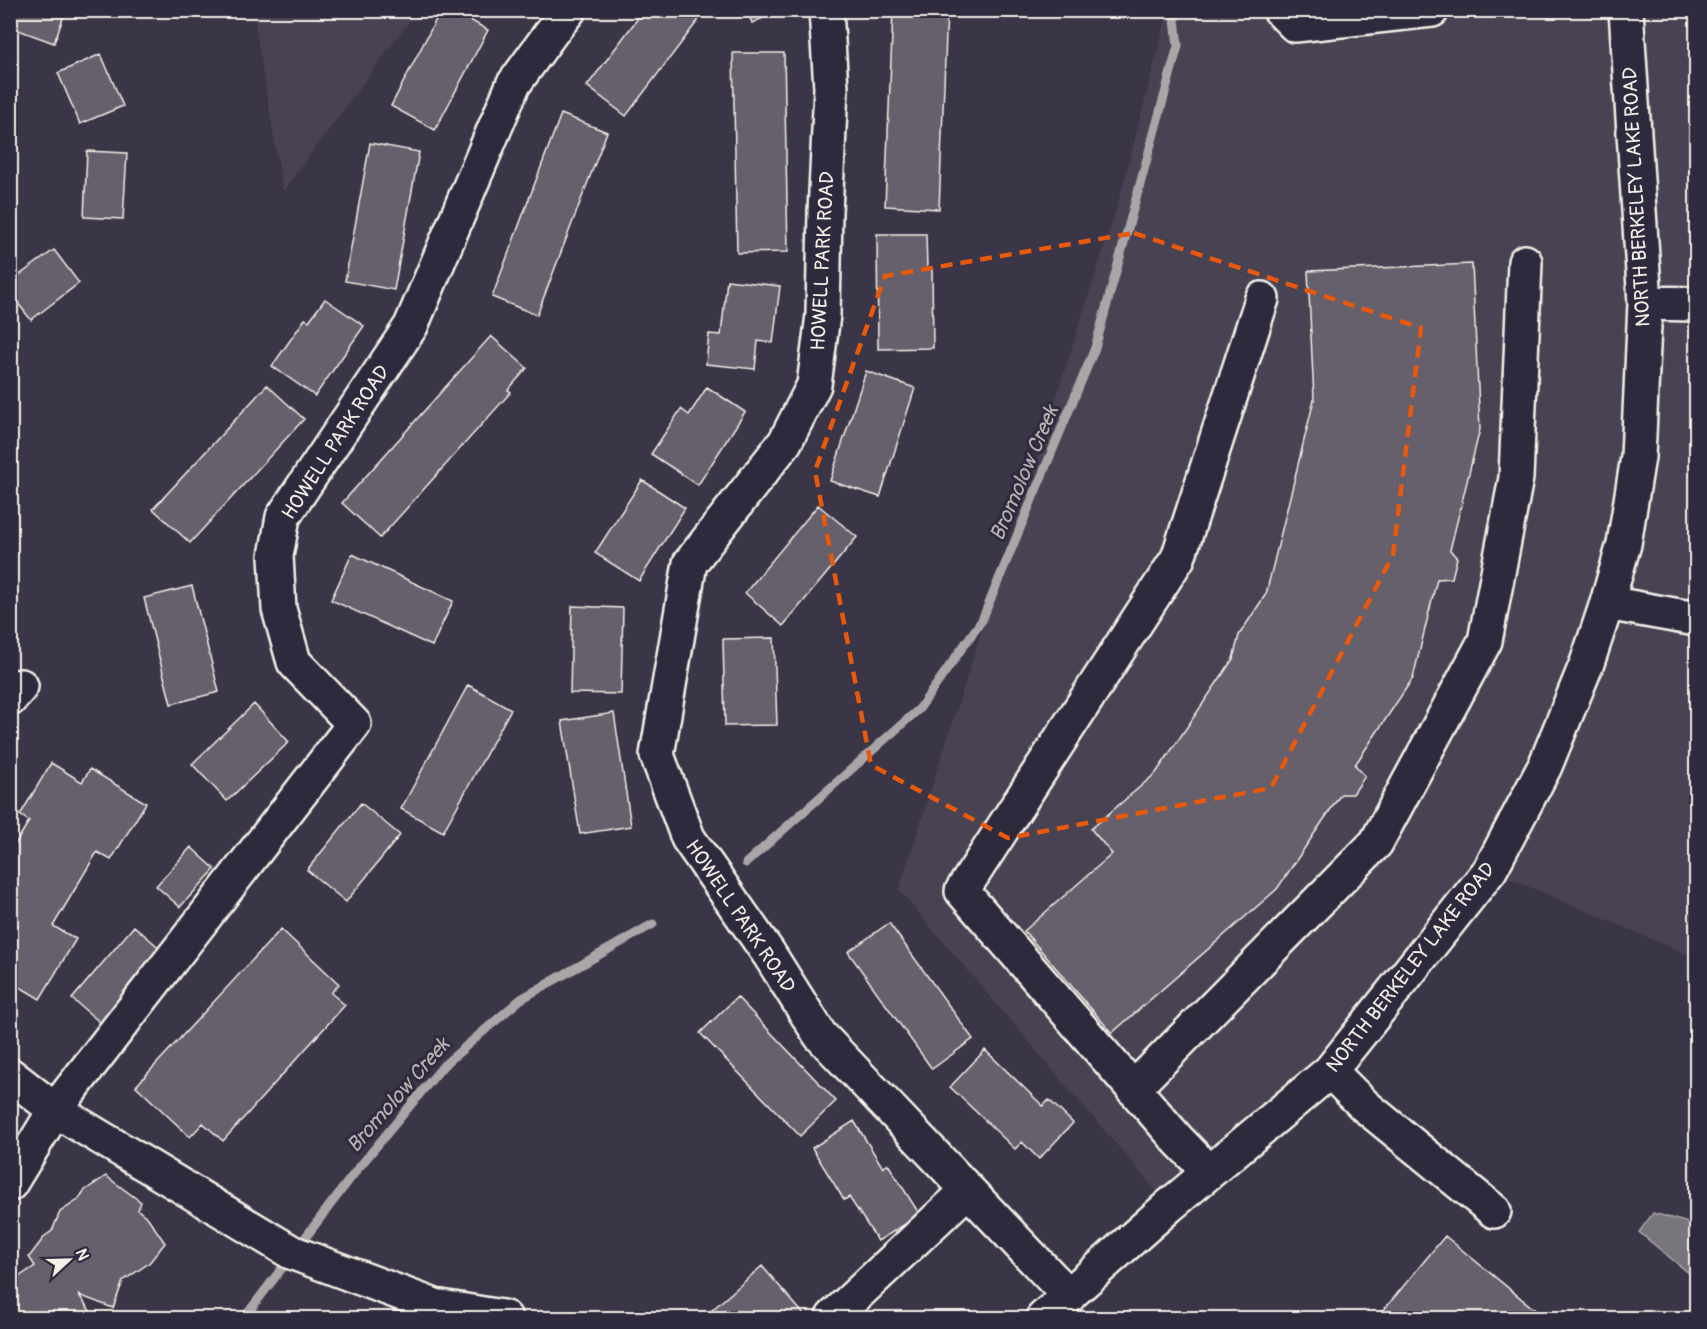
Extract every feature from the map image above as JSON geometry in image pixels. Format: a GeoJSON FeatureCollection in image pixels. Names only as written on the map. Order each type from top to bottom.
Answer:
{"type":"FeatureCollection","features":[{"type":"Feature","properties":{"kind":"street","name":"HOWELL PARK ROAD"},"geometry":{"type":"LineString","coordinates":[[55,1110],[354,724],[294,662],[279,609],[276,556],[283,517],[411,326],[513,85],[569,10]]}},
{"type":"Feature","properties":{"kind":"street","name":"HOWELL PARK ROAD"},"geometry":{"type":"LineString","coordinates":[[826,10],[831,88],[823,315],[814,385],[785,442],[690,563],[657,755],[688,838],[769,954],[820,1035],[1068,1296]]}},
{"type":"Feature","properties":{"kind":"street"},"geometry":{"type":"LineString","coordinates":[[1280,10],[1295,25],[1432,10]]}},
{"type":"Feature","properties":{"kind":"street","name":"NORTH BERKELEY LAKE ROAD"},"geometry":{"type":"LineString","coordinates":[[1043,1318],[1209,1172],[1329,1071],[1490,870],[1545,766],[1587,663],[1607,603],[1624,544],[1638,457],[1645,303],[1626,10]]}},
{"type":"Feature","properties":{"kind":"street"},"geometry":{"type":"LineString","coordinates":[[1133,1089],[1376,843],[1485,641],[1516,478],[1525,262]]}},
{"type":"Feature","properties":{"kind":"street"},"geometry":{"type":"LineString","coordinates":[[1209,1172],[1133,1089],[962,891],[1178,558],[1262,299]]}},
{"type":"Feature","properties":{"kind":"street"},"geometry":{"type":"LineString","coordinates":[[1645,303],[1696,304]]}},
{"type":"Feature","properties":{"kind":"street"},"geometry":{"type":"LineString","coordinates":[[1607,603],[1696,619]]}},
{"type":"Feature","properties":{"kind":"street"},"geometry":{"type":"LineString","coordinates":[[1329,1071],[1365,1106],[1494,1211]]}},
{"type":"Feature","properties":{"kind":"street"},"geometry":{"type":"LineString","coordinates":[[10,1075],[55,1110],[291,1252],[435,1306],[505,1318]]}},
{"type":"Feature","properties":{"kind":"street"},"geometry":{"type":"LineString","coordinates":[[10,1184],[55,1110]]}},
{"type":"Feature","properties":{"kind":"street"},"geometry":{"type":"LineString","coordinates":[[833,1317],[968,1190]]}},
{"type":"Feature","properties":{"kind":"highlighted area"},"geometry":{"type":"Polygon","coordinates":[[[1134,233],[1421,328],[1393,555],[1271,788],[1008,838],[871,765],[815,471],[885,276],[1134,233]]]}},
{"type":"Feature","properties":{"kind":"shaded area"},"geometry":{"type":"Polygon","coordinates":[[[253,11],[417,11],[283,191],[253,11]]]}},
{"type":"Feature","properties":{"kind":"shaded area"},"geometry":{"type":"Polygon","coordinates":[[[1168,11],[1696,11],[1696,958],[1490,870],[1330,1071],[1169,1206],[899,890],[1120,197],[1168,11]]]}},
{"type":"Feature","properties":{"kind":"shaded area"},"geometry":{"type":"Polygon","coordinates":[[[1653,1213],[1696,1225],[1696,1279],[1639,1232],[1653,1213]]]}},
{"type":"Feature","properties":{"kind":"building"},"geometry":{"type":"Polygon","coordinates":[[[10,10],[66,10],[54,43],[10,27],[10,10]]]}},
{"type":"Feature","properties":{"kind":"building"},"geometry":{"type":"Polygon","coordinates":[[[441,10],[452,10],[488,30],[435,130],[391,106],[441,10]]]}},
{"type":"Feature","properties":{"kind":"building"},"geometry":{"type":"Polygon","coordinates":[[[644,10],[706,10],[626,116],[587,86],[644,10]]]}},
{"type":"Feature","properties":{"kind":"building"},"geometry":{"type":"Polygon","coordinates":[[[747,10],[781,10],[752,23],[747,10]]]}},
{"type":"Feature","properties":{"kind":"building"},"geometry":{"type":"Polygon","coordinates":[[[893,10],[947,10],[939,209],[885,206],[893,10]]]}},
{"type":"Feature","properties":{"kind":"building"},"geometry":{"type":"Polygon","coordinates":[[[733,53],[784,53],[788,252],[737,253],[733,53]]]}},
{"type":"Feature","properties":{"kind":"building"},"geometry":{"type":"Polygon","coordinates":[[[101,54],[123,106],[80,124],[58,73],[101,54]]]}},
{"type":"Feature","properties":{"kind":"building"},"geometry":{"type":"Polygon","coordinates":[[[561,114],[607,132],[537,315],[492,297],[561,114]]]}},
{"type":"Feature","properties":{"kind":"building"},"geometry":{"type":"Polygon","coordinates":[[[370,143],[419,152],[394,290],[345,281],[370,143]]]}},
{"type":"Feature","properties":{"kind":"building"},"geometry":{"type":"Polygon","coordinates":[[[87,151],[127,153],[123,219],[84,217],[87,151]]]}},
{"type":"Feature","properties":{"kind":"building"},"geometry":{"type":"Polygon","coordinates":[[[877,234],[926,234],[927,269],[932,269],[933,348],[878,349],[877,234]]]}},
{"type":"Feature","properties":{"kind":"building"},"geometry":{"type":"Polygon","coordinates":[[[54,250],[79,283],[31,320],[10,293],[10,282],[54,250]]]}},
{"type":"Feature","properties":{"kind":"building"},"geometry":{"type":"Polygon","coordinates":[[[1472,264],[1480,429],[1450,550],[1457,558],[1452,578],[1437,579],[1413,678],[1355,765],[1365,776],[1353,794],[1341,794],[1277,889],[1112,1033],[1024,931],[1112,854],[1091,829],[1156,773],[1233,659],[1239,635],[1266,594],[1314,400],[1308,271],[1472,264]]]}},
{"type":"Feature","properties":{"kind":"building"},"geometry":{"type":"Polygon","coordinates":[[[727,280],[780,286],[773,343],[758,341],[755,369],[706,364],[709,334],[721,335],[727,280]]]}},
{"type":"Feature","properties":{"kind":"building"},"geometry":{"type":"Polygon","coordinates":[[[325,299],[364,326],[315,396],[272,366],[305,319],[309,321],[325,299]]]}},
{"type":"Feature","properties":{"kind":"building"},"geometry":{"type":"Polygon","coordinates":[[[491,336],[527,368],[508,390],[511,392],[380,538],[342,503],[491,336]]]}},
{"type":"Feature","properties":{"kind":"building"},"geometry":{"type":"Polygon","coordinates":[[[866,371],[915,388],[880,497],[830,481],[866,371]]]}},
{"type":"Feature","properties":{"kind":"building"},"geometry":{"type":"Polygon","coordinates":[[[267,385],[304,419],[190,543],[153,509],[267,385]]]}},
{"type":"Feature","properties":{"kind":"building"},"geometry":{"type":"Polygon","coordinates":[[[707,387],[745,412],[698,485],[651,454],[681,409],[689,415],[707,387]]]}},
{"type":"Feature","properties":{"kind":"building"},"geometry":{"type":"Polygon","coordinates":[[[642,480],[685,508],[639,581],[595,553],[642,480]]]}},
{"type":"Feature","properties":{"kind":"building"},"geometry":{"type":"Polygon","coordinates":[[[818,505],[857,537],[783,626],[745,593],[818,505]]]}},
{"type":"Feature","properties":{"kind":"building"},"geometry":{"type":"Polygon","coordinates":[[[352,554],[453,601],[432,646],[331,600],[352,554]]]}},
{"type":"Feature","properties":{"kind":"building"},"geometry":{"type":"Polygon","coordinates":[[[192,586],[219,692],[171,704],[144,598],[192,586]]]}},
{"type":"Feature","properties":{"kind":"building"},"geometry":{"type":"Polygon","coordinates":[[[572,606],[623,608],[621,694],[570,693],[572,606]]]}},
{"type":"Feature","properties":{"kind":"building"},"geometry":{"type":"Polygon","coordinates":[[[774,638],[777,725],[725,726],[723,639],[774,638]]]}},
{"type":"Feature","properties":{"kind":"building"},"geometry":{"type":"Polygon","coordinates":[[[468,685],[511,709],[443,832],[401,809],[468,685]]]}},
{"type":"Feature","properties":{"kind":"building"},"geometry":{"type":"Polygon","coordinates":[[[254,704],[289,742],[227,801],[192,764],[254,704]]]}},
{"type":"Feature","properties":{"kind":"building"},"geometry":{"type":"Polygon","coordinates":[[[614,713],[631,826],[580,834],[562,721],[614,713]]]}},
{"type":"Feature","properties":{"kind":"building"},"geometry":{"type":"Polygon","coordinates":[[[51,763],[82,782],[90,769],[146,803],[111,860],[97,852],[53,926],[76,939],[40,999],[10,981],[10,853],[29,821],[20,815],[51,763]]]}},
{"type":"Feature","properties":{"kind":"building"},"geometry":{"type":"Polygon","coordinates":[[[361,803],[400,835],[346,902],[307,870],[361,803]]]}},
{"type":"Feature","properties":{"kind":"building"},"geometry":{"type":"Polygon","coordinates":[[[191,847],[215,869],[180,907],[156,886],[191,847]]]}},
{"type":"Feature","properties":{"kind":"building"},"geometry":{"type":"Polygon","coordinates":[[[889,923],[973,1039],[932,1069],[848,952],[889,923]]]}},
{"type":"Feature","properties":{"kind":"building"},"geometry":{"type":"Polygon","coordinates":[[[134,926],[163,951],[102,1024],[72,999],[134,926]]]}},
{"type":"Feature","properties":{"kind":"building"},"geometry":{"type":"Polygon","coordinates":[[[281,929],[339,984],[331,993],[345,1005],[223,1141],[203,1123],[190,1137],[136,1086],[281,929]]]}},
{"type":"Feature","properties":{"kind":"building"},"geometry":{"type":"Polygon","coordinates":[[[737,997],[836,1101],[800,1136],[700,1033],[737,997]]]}},
{"type":"Feature","properties":{"kind":"building"},"geometry":{"type":"Polygon","coordinates":[[[985,1050],[1043,1106],[1049,1100],[1073,1123],[1039,1159],[1022,1142],[1015,1149],[950,1087],[985,1050]]]}},
{"type":"Feature","properties":{"kind":"building"},"geometry":{"type":"Polygon","coordinates":[[[854,1121],[883,1168],[888,1164],[920,1215],[878,1241],[849,1197],[844,1200],[812,1148],[854,1121]]]}},
{"type":"Feature","properties":{"kind":"building"},"geometry":{"type":"Polygon","coordinates":[[[106,1176],[141,1202],[138,1210],[148,1218],[165,1243],[149,1263],[123,1281],[113,1308],[79,1295],[95,1318],[10,1318],[10,1290],[13,1283],[35,1266],[29,1257],[45,1236],[52,1231],[60,1212],[106,1176]]]}},
{"type":"Feature","properties":{"kind":"building"},"geometry":{"type":"Polygon","coordinates":[[[1445,1236],[1545,1318],[1377,1318],[1445,1236]]]}},
{"type":"Feature","properties":{"kind":"building"},"geometry":{"type":"Polygon","coordinates":[[[762,1266],[807,1318],[703,1318],[762,1266]]]}},
{"type":"Feature","properties":{"kind":"waterway","name":"Bromolow Creek"},"geometry":{"type":"LineString","coordinates":[[746,863],[919,709],[982,620],[1095,348],[1178,46],[1174,10]]}},
{"type":"Feature","properties":{"kind":"waterway","name":"Bromolow Creek"},"geometry":{"type":"LineString","coordinates":[[244,1318],[356,1171],[443,1066],[521,999],[653,924]]}}]}
